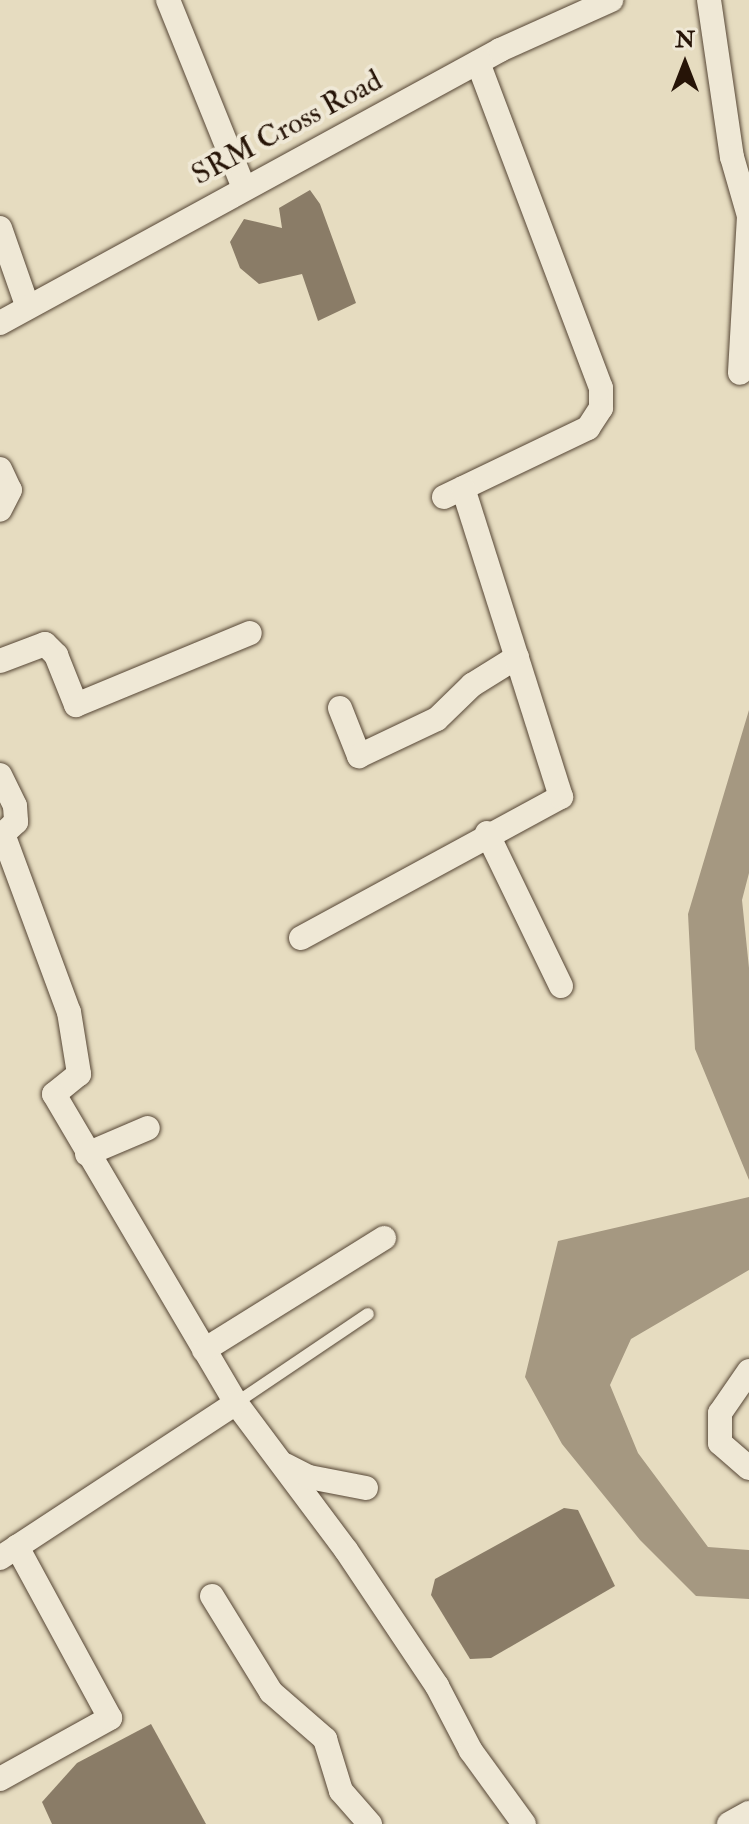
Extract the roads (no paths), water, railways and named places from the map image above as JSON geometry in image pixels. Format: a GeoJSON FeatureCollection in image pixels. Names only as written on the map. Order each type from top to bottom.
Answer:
{"type":"FeatureCollection","features":[{"type":"Feature","properties":{"kind":"street"},"geometry":{"type":"LineString","coordinates":[[168,0],[244,188]]}},
{"type":"Feature","properties":{"kind":"street","name":"SRM Cross Road"},"geometry":{"type":"LineString","coordinates":[[0,323],[27,305],[582,6],[611,0]]}},
{"type":"Feature","properties":{"kind":"street"},"geometry":{"type":"LineString","coordinates":[[709,0],[749,216],[740,373]]}},
{"type":"Feature","properties":{"kind":"street"},"geometry":{"type":"LineString","coordinates":[[301,938],[487,833],[561,797],[517,657],[454,492],[588,428],[601,408],[601,388],[478,62]]}},
{"type":"Feature","properties":{"kind":"street"},"geometry":{"type":"LineString","coordinates":[[0,228],[27,305]]}},
{"type":"Feature","properties":{"kind":"street"},"geometry":{"type":"LineString","coordinates":[[0,469],[10,490],[0,510]]}},
{"type":"Feature","properties":{"kind":"street"},"geometry":{"type":"LineString","coordinates":[[0,661],[45,644],[56,655],[76,705],[250,633]]}},
{"type":"Feature","properties":{"kind":"street"},"geometry":{"type":"LineString","coordinates":[[340,708],[359,756],[437,719],[472,685],[517,657]]}},
{"type":"Feature","properties":{"kind":"street"},"geometry":{"type":"LineString","coordinates":[[0,775],[15,806],[16,822],[3,834],[71,1028],[79,1074],[54,1094],[236,1403],[354,1563],[437,1686],[471,1751],[524,1824]]}},
{"type":"Feature","properties":{"kind":"street"},"geometry":{"type":"LineString","coordinates":[[487,833],[561,986]]}},
{"type":"Feature","properties":{"kind":"street"},"geometry":{"type":"LineString","coordinates":[[87,1154],[148,1128]]}},
{"type":"Feature","properties":{"kind":"street"},"geometry":{"type":"LineString","coordinates":[[204,1350],[384,1238]]}},
{"type":"Feature","properties":{"kind":"street"},"geometry":{"type":"LineString","coordinates":[[749,1371],[720,1413],[720,1443],[749,1468]]}},
{"type":"Feature","properties":{"kind":"street"},"geometry":{"type":"LineString","coordinates":[[0,1779],[110,1718],[9,1552],[236,1403]]}},
{"type":"Feature","properties":{"kind":"street"},"geometry":{"type":"LineString","coordinates":[[280,1462],[309,1477],[366,1488]]}},
{"type":"Feature","properties":{"kind":"street"},"geometry":{"type":"LineString","coordinates":[[212,1596],[271,1692],[325,1739],[341,1791],[370,1824]]}},
{"type":"Feature","properties":{"kind":"street"},"geometry":{"type":"LineString","coordinates":[[729,1824],[749,1813]]}},
{"type":"Feature","properties":{"kind":"lane"},"geometry":{"type":"LineString","coordinates":[[236,1403],[368,1314]]}}]}
